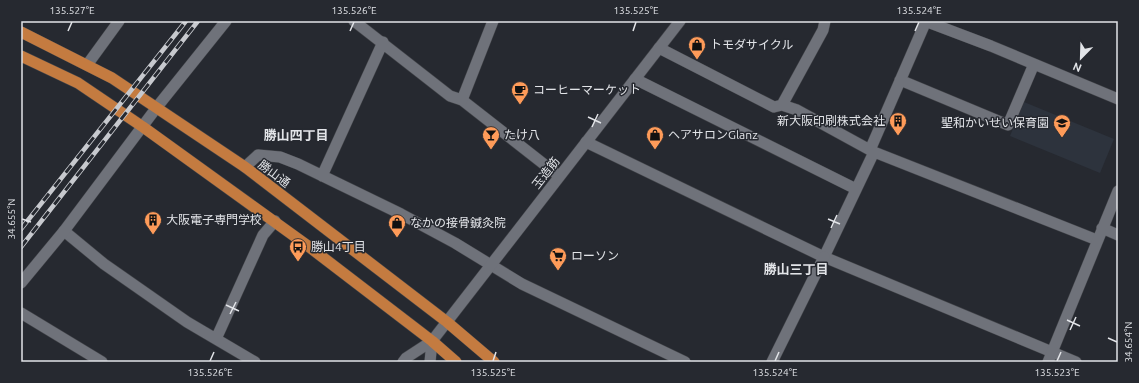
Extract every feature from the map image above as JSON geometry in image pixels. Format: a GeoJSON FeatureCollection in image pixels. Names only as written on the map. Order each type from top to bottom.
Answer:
{"type":"FeatureCollection","features":[{"type":"Feature","properties":{"kind":"main road","name":"勝山通"},"geometry":{"type":"LineString","coordinates":[[21,32],[112,78],[245,167],[447,322],[494,362]]}},
{"type":"Feature","properties":{"kind":"main road"},"geometry":{"type":"LineString","coordinates":[[21,56],[78,83],[143,127],[275,221],[432,341],[456,362]]}},
{"type":"Feature","properties":{"kind":"street"},"geometry":{"type":"LineString","coordinates":[[87,65],[119,21]]}},
{"type":"Feature","properties":{"kind":"street"},"geometry":{"type":"LineString","coordinates":[[21,283],[64,231],[157,107],[226,21]]}},
{"type":"Feature","properties":{"kind":"street"},"geometry":{"type":"LineString","coordinates":[[354,21],[383,42],[450,96],[462,100],[559,176]]}},
{"type":"Feature","properties":{"kind":"street"},"geometry":{"type":"LineString","coordinates":[[462,100],[493,21]]}},
{"type":"Feature","properties":{"kind":"street","name":"玉造筋"},"geometry":{"type":"LineString","coordinates":[[403,362],[406,358],[432,341],[680,21]]}},
{"type":"Feature","properties":{"kind":"street"},"geometry":{"type":"LineString","coordinates":[[782,105],[823,30],[825,21]]}},
{"type":"Feature","properties":{"kind":"street"},"geometry":{"type":"LineString","coordinates":[[772,362],[856,189],[900,80],[926,21],[1118,99]]}},
{"type":"Feature","properties":{"kind":"street"},"geometry":{"type":"LineString","coordinates":[[322,176],[383,42]]}},
{"type":"Feature","properties":{"kind":"street"},"geometry":{"type":"LineString","coordinates":[[659,48],[774,107],[782,105],[797,110],[872,151],[1097,240]]}},
{"type":"Feature","properties":{"kind":"street"},"geometry":{"type":"LineString","coordinates":[[900,80],[1008,125],[1034,64]]}},
{"type":"Feature","properties":{"kind":"street"},"geometry":{"type":"LineString","coordinates":[[635,79],[856,189]]}},
{"type":"Feature","properties":{"kind":"street"},"geometry":{"type":"LineString","coordinates":[[586,142],[824,257],[1050,357],[1076,362]]}},
{"type":"Feature","properties":{"kind":"street"},"geometry":{"type":"LineString","coordinates":[[245,167],[258,155],[280,157],[298,164],[401,214],[455,243],[522,284],[685,362]]}},
{"type":"Feature","properties":{"kind":"street"},"geometry":{"type":"LineString","coordinates":[[1050,357],[1118,191]]}},
{"type":"Feature","properties":{"kind":"street"},"geometry":{"type":"LineString","coordinates":[[216,339],[263,235],[275,221]]}},
{"type":"Feature","properties":{"kind":"street"},"geometry":{"type":"LineString","coordinates":[[1102,228],[1118,235]]}},
{"type":"Feature","properties":{"kind":"street"},"geometry":{"type":"LineString","coordinates":[[64,231],[104,264],[187,322],[255,362]]}},
{"type":"Feature","properties":{"kind":"street"},"geometry":{"type":"LineString","coordinates":[[21,313],[102,362]]}},
{"type":"Feature","properties":{"kind":"street"},"geometry":{"type":"LineString","coordinates":[[430,362],[432,341]]}},
{"type":"Feature","properties":{"kind":"shaded area","name":"聖和かいせい保育園"},"geometry":{"type":"Polygon","coordinates":[[[1024,102],[1114,139],[1100,173],[1010,136],[1024,102]]]}},
{"type":"Feature","properties":{"kind":"railway"},"geometry":{"type":"LineString","coordinates":[[21,229],[186,21]]}},
{"type":"Feature","properties":{"kind":"railway"},"geometry":{"type":"LineString","coordinates":[[21,247],[198,21]]}},
{"type":"Feature","properties":{"kind":"place","name":"トモダサイクル"},"geometry":{"type":"Point","coordinates":[697,60]}},
{"type":"Feature","properties":{"kind":"place","name":"コーヒーマーケット"},"geometry":{"type":"Point","coordinates":[520,105]}},
{"type":"Feature","properties":{"kind":"place","name":"新大阪印刷株式会社"},"geometry":{"type":"Point","coordinates":[898,136]}},
{"type":"Feature","properties":{"kind":"place","name":"聖和かいせい保育園"},"geometry":{"type":"Point","coordinates":[1062,138]}},
{"type":"Feature","properties":{"kind":"place","name":"たけ八"},"geometry":{"type":"Point","coordinates":[491,150]}},
{"type":"Feature","properties":{"kind":"place","name":"ヘアサロンGlanz"},"geometry":{"type":"Point","coordinates":[655,150]}},
{"type":"Feature","properties":{"kind":"place","name":"大阪電子専門学校"},"geometry":{"type":"Point","coordinates":[153,235]}},
{"type":"Feature","properties":{"kind":"place","name":"なかの接骨鍼灸院"},"geometry":{"type":"Point","coordinates":[397,238]}},
{"type":"Feature","properties":{"kind":"place","name":"勝山4丁目"},"geometry":{"type":"Point","coordinates":[298,262]}},
{"type":"Feature","properties":{"kind":"place","name":"ローソン"},"geometry":{"type":"Point","coordinates":[558,271]}},
{"type":"Feature","properties":{"kind":"district","name":"勝山四丁目"},"geometry":{"type":"Point","coordinates":[296,135]}},
{"type":"Feature","properties":{"kind":"district","name":"勝山三丁目"},"geometry":{"type":"Point","coordinates":[796,269]}}]}
